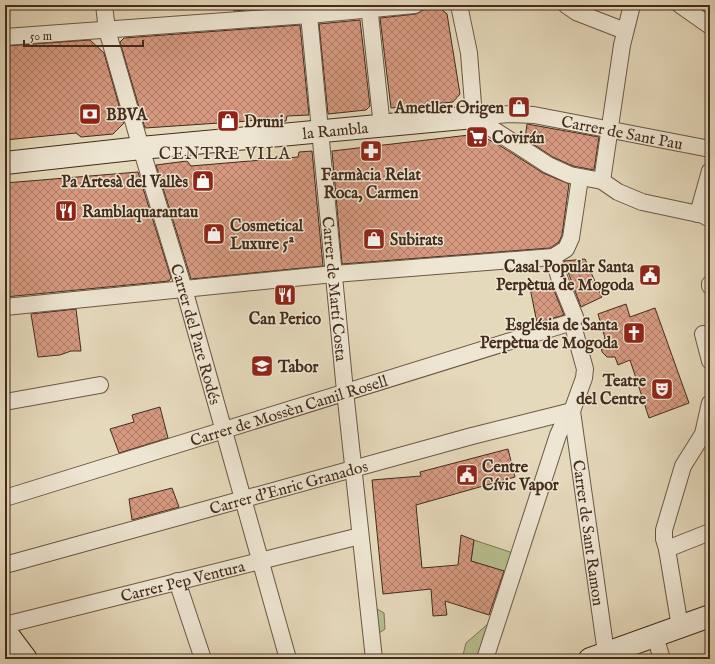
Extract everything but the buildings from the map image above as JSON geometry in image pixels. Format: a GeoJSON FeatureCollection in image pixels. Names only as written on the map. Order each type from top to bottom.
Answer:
{"type":"FeatureCollection","features":[{"type":"Feature","properties":{"kind":"street","name":"Carrer del Pare Rodés"},"geometry":{"type":"LineString","coordinates":[[104,5],[107,30],[184,289],[288,659]]}},
{"type":"Feature","properties":{"kind":"street"},"geometry":{"type":"LineString","coordinates":[[5,37],[107,30],[308,10],[414,5]]}},
{"type":"Feature","properties":{"kind":"street"},"geometry":{"type":"LineString","coordinates":[[459,5],[469,53],[474,117],[505,136],[548,166],[580,178],[602,181],[618,192],[642,202],[704,217],[710,171]]}},
{"type":"Feature","properties":{"kind":"street"},"geometry":{"type":"LineString","coordinates":[[566,5],[576,12],[625,31]]}},
{"type":"Feature","properties":{"kind":"street"},"geometry":{"type":"LineString","coordinates":[[602,181],[625,31],[632,5]]}},
{"type":"Feature","properties":{"kind":"street"},"geometry":{"type":"LineString","coordinates":[[680,5],[710,26]]}},
{"type":"Feature","properties":{"kind":"street"},"geometry":{"type":"LineString","coordinates":[[369,7],[382,127]]}},
{"type":"Feature","properties":{"kind":"street","name":"Carrer de Martí Costa"},"geometry":{"type":"LineString","coordinates":[[308,10],[345,391],[374,659]]}},
{"type":"Feature","properties":{"kind":"street"},"geometry":{"type":"LineString","coordinates":[[505,136],[506,121],[510,114]]}},
{"type":"Feature","properties":{"kind":"street","name":"Carrer de Sant Pau"},"geometry":{"type":"LineString","coordinates":[[474,117],[510,114],[534,115],[610,128],[710,149]]}},
{"type":"Feature","properties":{"kind":"street","name":"la Rambla"},"geometry":{"type":"LineString","coordinates":[[5,164],[141,148],[382,127],[474,117]]}},
{"type":"Feature","properties":{"kind":"street"},"geometry":{"type":"LineString","coordinates":[[5,307],[334,274],[553,257],[566,249],[571,238],[580,178]]}},
{"type":"Feature","properties":{"kind":"street"},"geometry":{"type":"LineString","coordinates":[[485,659],[558,435],[563,424],[572,411],[585,369],[572,322],[575,317],[560,280],[553,257]]}},
{"type":"Feature","properties":{"kind":"street","name":"Carrer de Mossèn Camil Rosell"},"geometry":{"type":"LineString","coordinates":[[5,498],[345,391],[572,322]]}},
{"type":"Feature","properties":{"kind":"street"},"geometry":{"type":"LineString","coordinates":[[703,334],[710,361]]}},
{"type":"Feature","properties":{"kind":"street"},"geometry":{"type":"LineString","coordinates":[[5,402],[100,385]]}},
{"type":"Feature","properties":{"kind":"street"},"geometry":{"type":"LineString","coordinates":[[680,627],[664,538],[664,530],[683,466],[703,434],[708,421],[710,403]]}},
{"type":"Feature","properties":{"kind":"street","name":"Carrer d'Enric Granados"},"geometry":{"type":"LineString","coordinates":[[5,565],[242,498],[472,436],[572,411]]}},
{"type":"Feature","properties":{"kind":"street","name":"Carrer de Sant Ramon"},"geometry":{"type":"LineString","coordinates":[[572,411],[598,656]]}},
{"type":"Feature","properties":{"kind":"street"},"geometry":{"type":"LineString","coordinates":[[667,549],[710,532]]}},
{"type":"Feature","properties":{"kind":"street","name":"Carrer Pep Ventura"},"geometry":{"type":"LineString","coordinates":[[5,625],[360,536]]}},
{"type":"Feature","properties":{"kind":"street"},"geometry":{"type":"LineString","coordinates":[[177,581],[203,659]]}},
{"type":"Feature","properties":{"kind":"street"},"geometry":{"type":"LineString","coordinates":[[598,656],[710,616]]}},
{"type":"Feature","properties":{"kind":"street"},"geometry":{"type":"LineString","coordinates":[[5,632],[26,659]]}},
{"type":"Feature","properties":{"kind":"street"},"geometry":{"type":"LineString","coordinates":[[654,636],[662,659]]}},
{"type":"Feature","properties":{"kind":"green space"},"geometry":{"type":"Polygon","coordinates":[[[474,540],[513,553],[507,572],[471,561],[474,540]]]}},
{"type":"Feature","properties":{"kind":"green space"},"geometry":{"type":"Polygon","coordinates":[[[372,606],[384,613],[385,629],[375,636],[372,606]]]}},
{"type":"Feature","properties":{"kind":"green space"},"geometry":{"type":"Polygon","coordinates":[[[489,623],[478,659],[462,659],[466,643],[489,623]]]}},
{"type":"Feature","properties":{"kind":"place","name":"Ametller Origen"},"geometry":{"type":"Point","coordinates":[519,107]}},
{"type":"Feature","properties":{"kind":"place","name":"BBVA"},"geometry":{"type":"Point","coordinates":[90,114]}},
{"type":"Feature","properties":{"kind":"place","name":"Druni"},"geometry":{"type":"Point","coordinates":[228,121]}},
{"type":"Feature","properties":{"kind":"place","name":"Covirán"},"geometry":{"type":"Point","coordinates":[477,137]}},
{"type":"Feature","properties":{"kind":"place","name":"Farmàcia Relat Roca, Carmen"},"geometry":{"type":"Point","coordinates":[371,151]}},
{"type":"Feature","properties":{"kind":"place","name":"Pa Artesà del Vallès"},"geometry":{"type":"Point","coordinates":[203,181]}},
{"type":"Feature","properties":{"kind":"place","name":"Ramblaquarantau"},"geometry":{"type":"Point","coordinates":[66,211]}},
{"type":"Feature","properties":{"kind":"place","name":"Cosmetical Luxure 5ª"},"geometry":{"type":"Point","coordinates":[214,234]}},
{"type":"Feature","properties":{"kind":"place","name":"Subirats"},"geometry":{"type":"Point","coordinates":[374,239]}},
{"type":"Feature","properties":{"kind":"place","name":"Casal Popular Santa Perpètua de Mogoda"},"geometry":{"type":"Point","coordinates":[650,275]}},
{"type":"Feature","properties":{"kind":"place","name":"Can Perico"},"geometry":{"type":"Point","coordinates":[285,295]}},
{"type":"Feature","properties":{"kind":"place","name":"Església de Santa Perpètua de Mogoda"},"geometry":{"type":"Point","coordinates":[634,333]}},
{"type":"Feature","properties":{"kind":"place","name":"Tabor"},"geometry":{"type":"Point","coordinates":[262,366]}},
{"type":"Feature","properties":{"kind":"place","name":"Teatre del Centre"},"geometry":{"type":"Point","coordinates":[662,389]}},
{"type":"Feature","properties":{"kind":"place","name":"Centre Cívic Vapor"},"geometry":{"type":"Point","coordinates":[467,475]}},
{"type":"Feature","properties":{"kind":"district","name":"CENTRE VILA"},"geometry":{"type":"Point","coordinates":[225,153]}}]}
